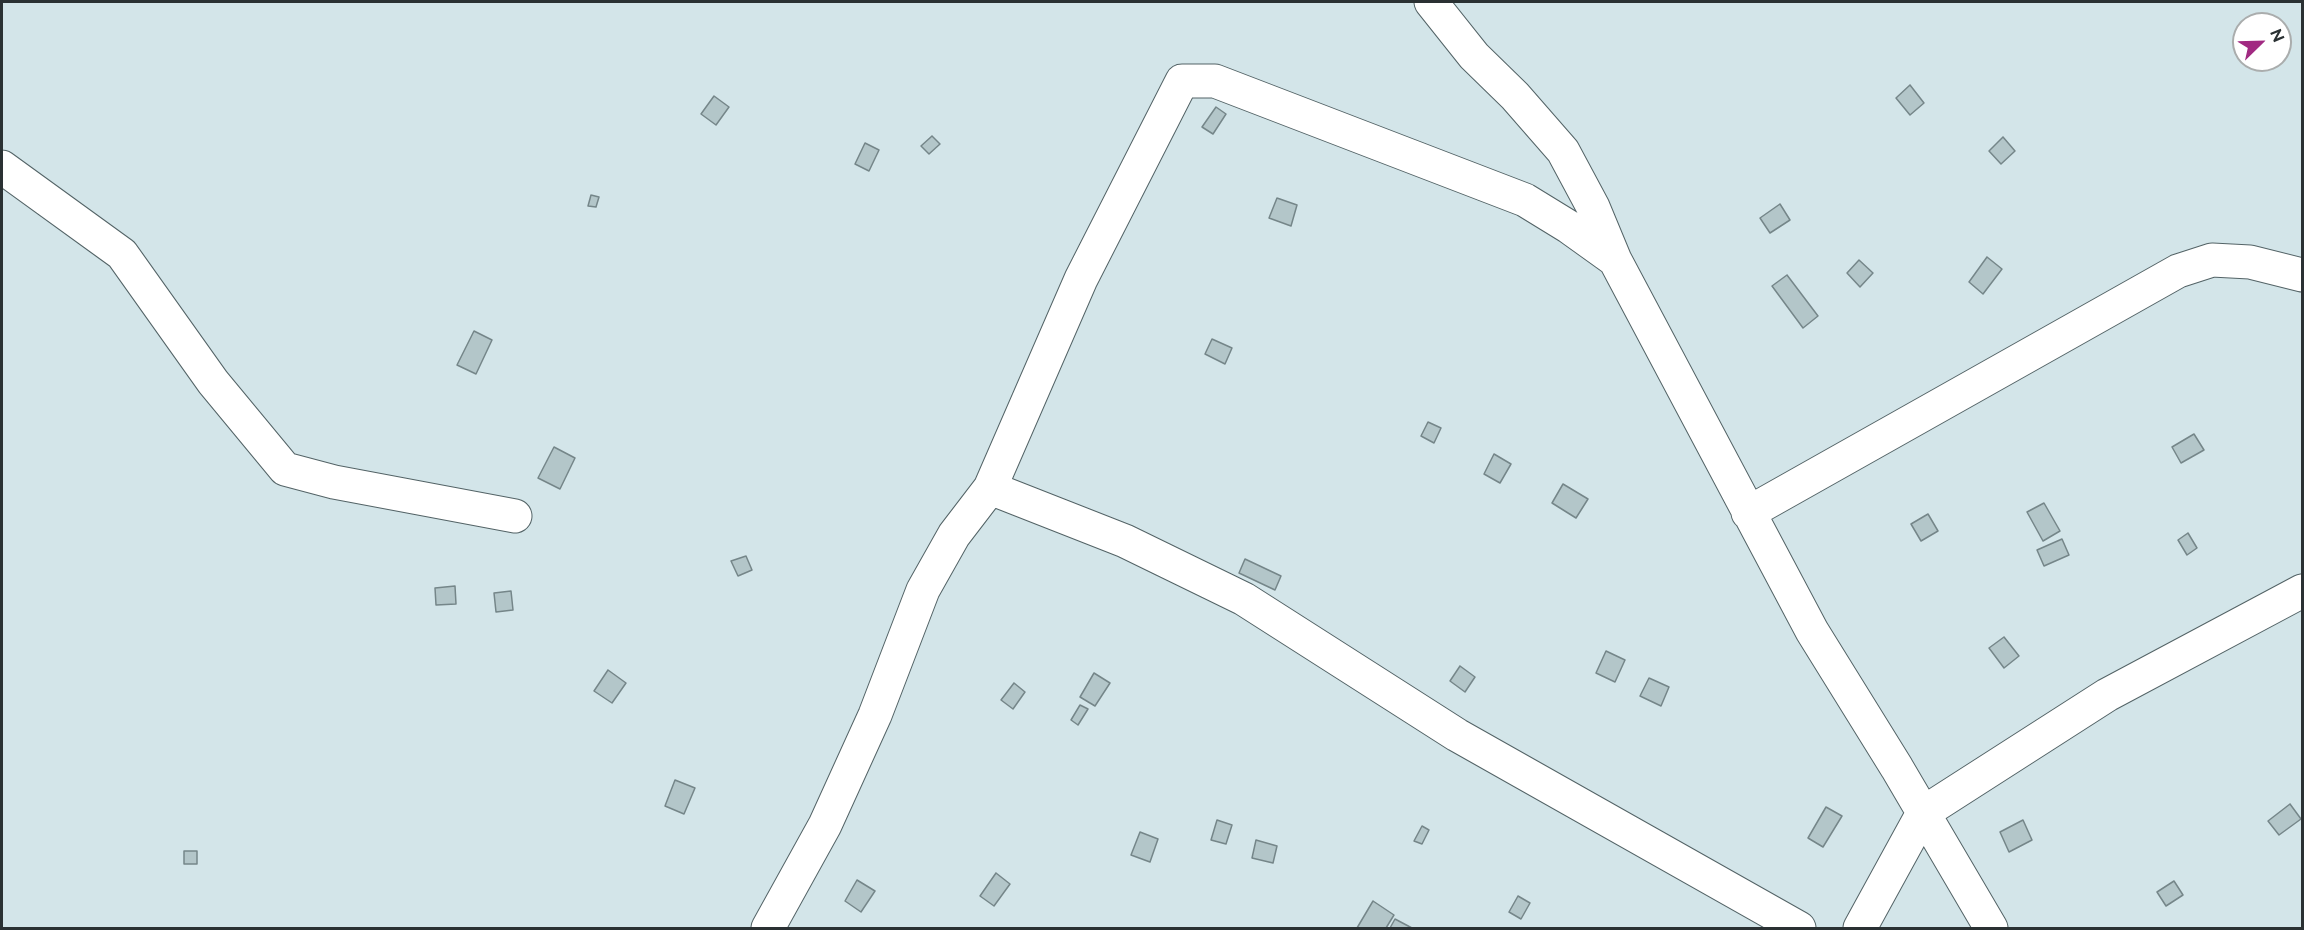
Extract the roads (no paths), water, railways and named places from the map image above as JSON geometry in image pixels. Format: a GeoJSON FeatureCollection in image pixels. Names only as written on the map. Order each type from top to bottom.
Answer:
{"type":"FeatureCollection","features":[{"type":"Feature","properties":{"kind":"street"},"geometry":{"type":"LineString","coordinates":[[1431,2],[1474,56],[1515,96],[1563,151],[1593,207],[1615,261],[1812,631],[1991,928]]}},
{"type":"Feature","properties":{"kind":"street"},"geometry":{"type":"LineString","coordinates":[[768,928],[825,825],[875,715],[923,590],[954,535],[990,488],[1081,279],[1182,81],[1215,81],[1525,200],[1569,227],[1615,261]]}},
{"type":"Feature","properties":{"kind":"street"},"geometry":{"type":"LineString","coordinates":[[2,167],[122,254],[213,382],[285,468],[334,482],[515,516]]}},
{"type":"Feature","properties":{"kind":"street"},"geometry":{"type":"LineString","coordinates":[[1748,513],[2178,271],[2212,260],[2250,262],[2302,275]]}},
{"type":"Feature","properties":{"kind":"street"},"geometry":{"type":"LineString","coordinates":[[990,488],[1125,541],[1244,599],[1457,735],[1798,928]]}},
{"type":"Feature","properties":{"kind":"street"},"geometry":{"type":"LineString","coordinates":[[1860,928],[1923,813],[2107,695],[2302,591]]}}]}
